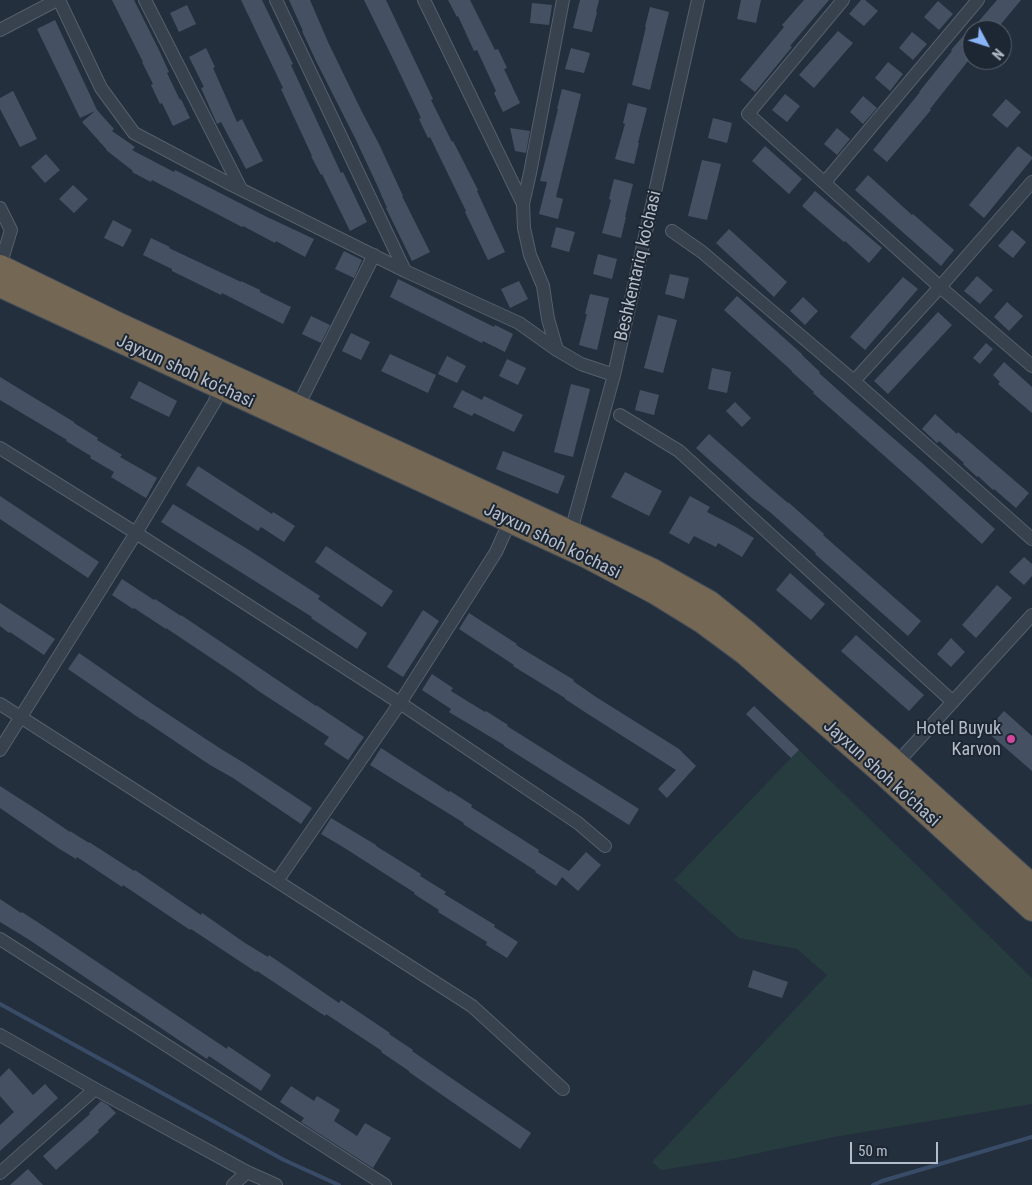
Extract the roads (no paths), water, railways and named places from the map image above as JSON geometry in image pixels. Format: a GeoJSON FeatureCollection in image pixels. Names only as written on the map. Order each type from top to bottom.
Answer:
{"type":"FeatureCollection","features":[{"type":"Feature","properties":{"kind":"highway","name":"Jayxun shoh ko'chasi"},"geometry":{"type":"LineString","coordinates":[[0,266],[119,324],[571,531],[653,570],[710,602],[746,631],[897,763],[1032,886]]}},
{"type":"Feature","properties":{"kind":"highway","name":"Jayxun shoh ko'chasi"},"geometry":{"type":"LineString","coordinates":[[0,286],[585,556],[656,593],[702,622],[744,653],[876,768],[1032,910]]}},
{"type":"Feature","properties":{"kind":"street"},"geometry":{"type":"LineString","coordinates":[[0,30],[58,0],[101,88],[134,133],[405,271],[519,323],[556,350],[581,364],[614,375]]}},
{"type":"Feature","properties":{"kind":"street"},"geometry":{"type":"LineString","coordinates":[[146,0],[241,189]]}},
{"type":"Feature","properties":{"kind":"street"},"geometry":{"type":"LineString","coordinates":[[276,0],[405,271]]}},
{"type":"Feature","properties":{"kind":"street"},"geometry":{"type":"LineString","coordinates":[[424,0],[523,204]]}},
{"type":"Feature","properties":{"kind":"street"},"geometry":{"type":"LineString","coordinates":[[556,350],[548,319],[543,286],[530,255],[524,228],[523,204],[563,0]]}},
{"type":"Feature","properties":{"kind":"street","name":"Beshkentariq ko'chasi"},"geometry":{"type":"LineString","coordinates":[[571,531],[614,375],[698,0]]}},
{"type":"Feature","properties":{"kind":"street"},"geometry":{"type":"LineString","coordinates":[[844,0],[748,114],[940,287],[1032,366]]}},
{"type":"Feature","properties":{"kind":"street"},"geometry":{"type":"LineString","coordinates":[[825,182],[978,0]]}},
{"type":"Feature","properties":{"kind":"street"},"geometry":{"type":"LineString","coordinates":[[854,380],[940,287],[1032,182]]}},
{"type":"Feature","properties":{"kind":"street"},"geometry":{"type":"LineString","coordinates":[[0,208],[11,230],[0,266]]}},
{"type":"Feature","properties":{"kind":"street"},"geometry":{"type":"LineString","coordinates":[[672,231],[702,252],[854,380],[1032,539]]}},
{"type":"Feature","properties":{"kind":"street"},"geometry":{"type":"LineString","coordinates":[[298,406],[374,255]]}},
{"type":"Feature","properties":{"kind":"street"},"geometry":{"type":"LineString","coordinates":[[0,750],[136,534],[221,389]]}},
{"type":"Feature","properties":{"kind":"street"},"geometry":{"type":"LineString","coordinates":[[620,415],[679,451],[953,702]]}},
{"type":"Feature","properties":{"kind":"street"},"geometry":{"type":"LineString","coordinates":[[0,448],[400,703],[578,823],[605,846]]}},
{"type":"Feature","properties":{"kind":"street"},"geometry":{"type":"LineString","coordinates":[[277,881],[400,703],[496,552],[510,521]]}},
{"type":"Feature","properties":{"kind":"street"},"geometry":{"type":"LineString","coordinates":[[897,763],[1032,615]]}},
{"type":"Feature","properties":{"kind":"street"},"geometry":{"type":"LineString","coordinates":[[0,704],[472,1006],[563,1089]]}},
{"type":"Feature","properties":{"kind":"street"},"geometry":{"type":"LineString","coordinates":[[0,939],[385,1185]]}},
{"type":"Feature","properties":{"kind":"street"},"geometry":{"type":"LineString","coordinates":[[0,1035],[247,1172],[276,1185]]}},
{"type":"Feature","properties":{"kind":"street"},"geometry":{"type":"LineString","coordinates":[[0,1173],[95,1089]]}},
{"type":"Feature","properties":{"kind":"street"},"geometry":{"type":"LineString","coordinates":[[232,1185],[247,1172]]}},
{"type":"Feature","properties":{"kind":"waterway"},"geometry":{"type":"LineString","coordinates":[[0,1004],[284,1160],[339,1185]]}},
{"type":"Feature","properties":{"kind":"waterway"},"geometry":{"type":"LineString","coordinates":[[873,1185],[1032,1137]]}},
{"type":"Feature","properties":{"kind":"place","name":"Hotel Buyuk Karvon"},"geometry":{"type":"Point","coordinates":[1011,739]}}]}
